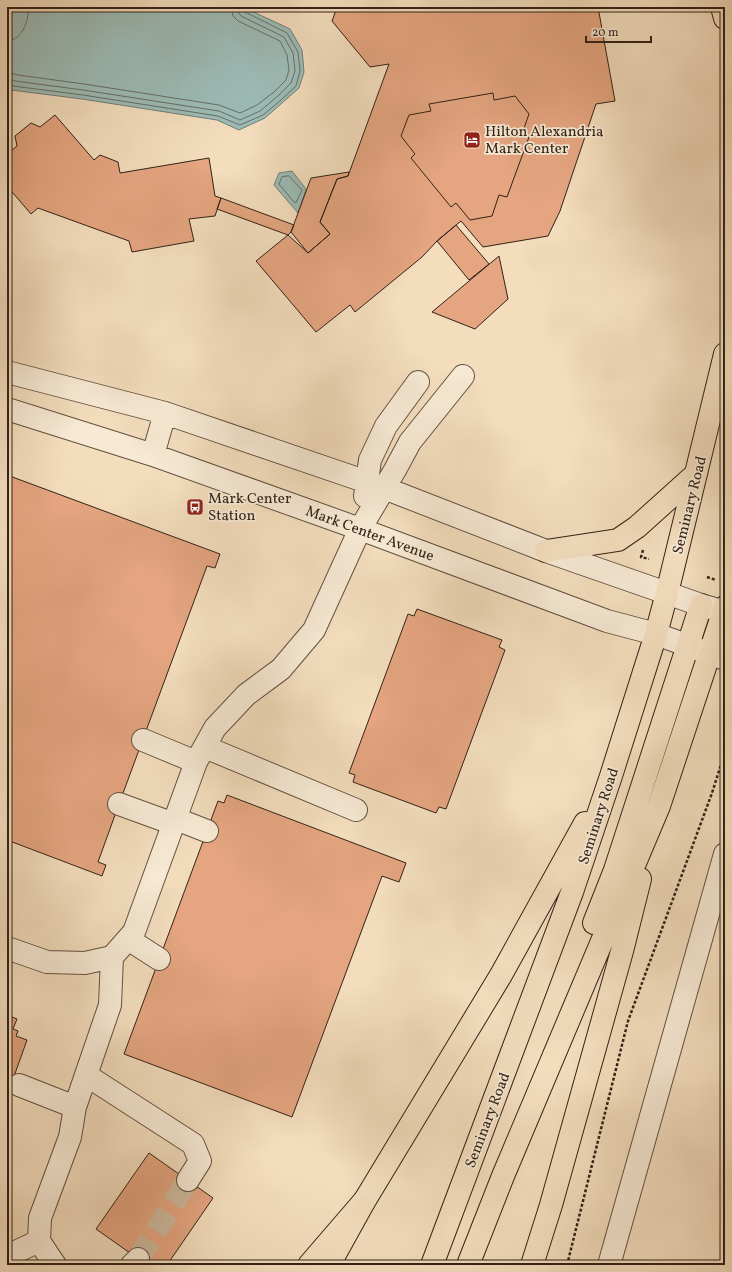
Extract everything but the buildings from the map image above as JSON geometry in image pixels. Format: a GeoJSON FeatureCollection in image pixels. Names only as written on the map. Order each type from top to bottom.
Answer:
{"type":"FeatureCollection","features":[{"type":"Feature","properties":{"kind":"main road"},"geometry":{"type":"LineString","coordinates":[[722,7],[725,18]]}},
{"type":"Feature","properties":{"kind":"main road","name":"Seminary Road"},"geometry":{"type":"LineString","coordinates":[[432,1265],[572,892],[611,776],[656,634],[725,354]]}},
{"type":"Feature","properties":{"kind":"main road"},"geometry":{"type":"LineString","coordinates":[[546,551],[618,540],[637,527],[696,474]]}},
{"type":"Feature","properties":{"kind":"main road"},"geometry":{"type":"LineString","coordinates":[[503,1176],[539,1065],[614,870],[701,605]]}},
{"type":"Feature","properties":{"kind":"main road"},"geometry":{"type":"LineString","coordinates":[[468,1265],[503,1176],[659,806],[717,657],[725,610]]}},
{"type":"Feature","properties":{"kind":"main road"},"geometry":{"type":"LineString","coordinates":[[329,1265],[365,1200],[501,975],[611,776]]}},
{"type":"Feature","properties":{"kind":"main road"},"geometry":{"type":"LineString","coordinates":[[532,1265],[551,1205],[622,951],[659,806]]}},
{"type":"Feature","properties":{"kind":"main road"},"geometry":{"type":"LineString","coordinates":[[309,1265],[365,1200]]}},
{"type":"Feature","properties":{"kind":"street"},"geometry":{"type":"LineString","coordinates":[[7,372],[164,413],[375,485],[546,551],[701,605],[725,610]]}},
{"type":"Feature","properties":{"kind":"street"},"geometry":{"type":"LineString","coordinates":[[375,485],[395,470],[410,442],[463,376]]}},
{"type":"Feature","properties":{"kind":"street"},"geometry":{"type":"LineString","coordinates":[[7,948],[47,962],[85,963],[112,957],[134,932],[201,754],[216,728],[246,696],[281,669],[314,630],[360,528],[375,485],[370,460],[386,426],[418,382]]}},
{"type":"Feature","properties":{"kind":"street","name":"Mark Center Avenue"},"geometry":{"type":"LineString","coordinates":[[7,409],[153,455],[360,528],[607,621],[656,634],[717,657]]}},
{"type":"Feature","properties":{"kind":"street"},"geometry":{"type":"LineString","coordinates":[[153,455],[164,413]]}},
{"type":"Feature","properties":{"kind":"street"},"geometry":{"type":"LineString","coordinates":[[143,740],[201,754],[356,810]]}},
{"type":"Feature","properties":{"kind":"street"},"geometry":{"type":"LineString","coordinates":[[119,804],[207,831]]}},
{"type":"Feature","properties":{"kind":"street"},"geometry":{"type":"LineString","coordinates":[[609,1265],[725,854]]}},
{"type":"Feature","properties":{"kind":"street"},"geometry":{"type":"LineString","coordinates":[[128,939],[159,959]]}},
{"type":"Feature","properties":{"kind":"street"},"geometry":{"type":"LineString","coordinates":[[55,1265],[39,1241],[40,1218],[70,1137],[75,1107],[110,1005],[112,957]]}},
{"type":"Feature","properties":{"kind":"street"},"geometry":{"type":"LineString","coordinates":[[86,1075],[194,1144],[200,1161],[188,1180]]}},
{"type":"Feature","properties":{"kind":"street"},"geometry":{"type":"LineString","coordinates":[[19,1085],[75,1107]]}},
{"type":"Feature","properties":{"kind":"street"},"geometry":{"type":"LineString","coordinates":[[7,1256],[39,1241]]}},
{"type":"Feature","properties":{"kind":"path"},"geometry":{"type":"LineString","coordinates":[[641,557],[649,559]]}},
{"type":"Feature","properties":{"kind":"path"},"geometry":{"type":"LineString","coordinates":[[707,577],[716,580]]}},
{"type":"Feature","properties":{"kind":"path"},"geometry":{"type":"LineString","coordinates":[[567,1265],[628,1021],[712,792],[725,752]]}},
{"type":"Feature","properties":{"kind":"water"},"geometry":{"type":"Polygon","coordinates":[[[14,7],[243,7],[290,29],[302,50],[304,72],[299,88],[265,118],[239,130],[217,120],[82,99],[11,90],[7,86],[7,32],[14,7]]]}},
{"type":"Feature","properties":{"kind":"water"},"geometry":{"type":"Polygon","coordinates":[[[292,171],[306,189],[298,213],[274,185],[279,173],[292,171]]]}},
{"type":"Feature","properties":{"kind":"tunnel"},"geometry":{"type":"LineString","coordinates":[[138,1259],[188,1180]]}},
{"type":"Feature","properties":{"kind":"place","name":"Hilton Alexandria Mark Center"},"geometry":{"type":"Point","coordinates":[472,140]}},
{"type":"Feature","properties":{"kind":"place","name":"Mark Center Station"},"geometry":{"type":"Point","coordinates":[195,507]}}]}
